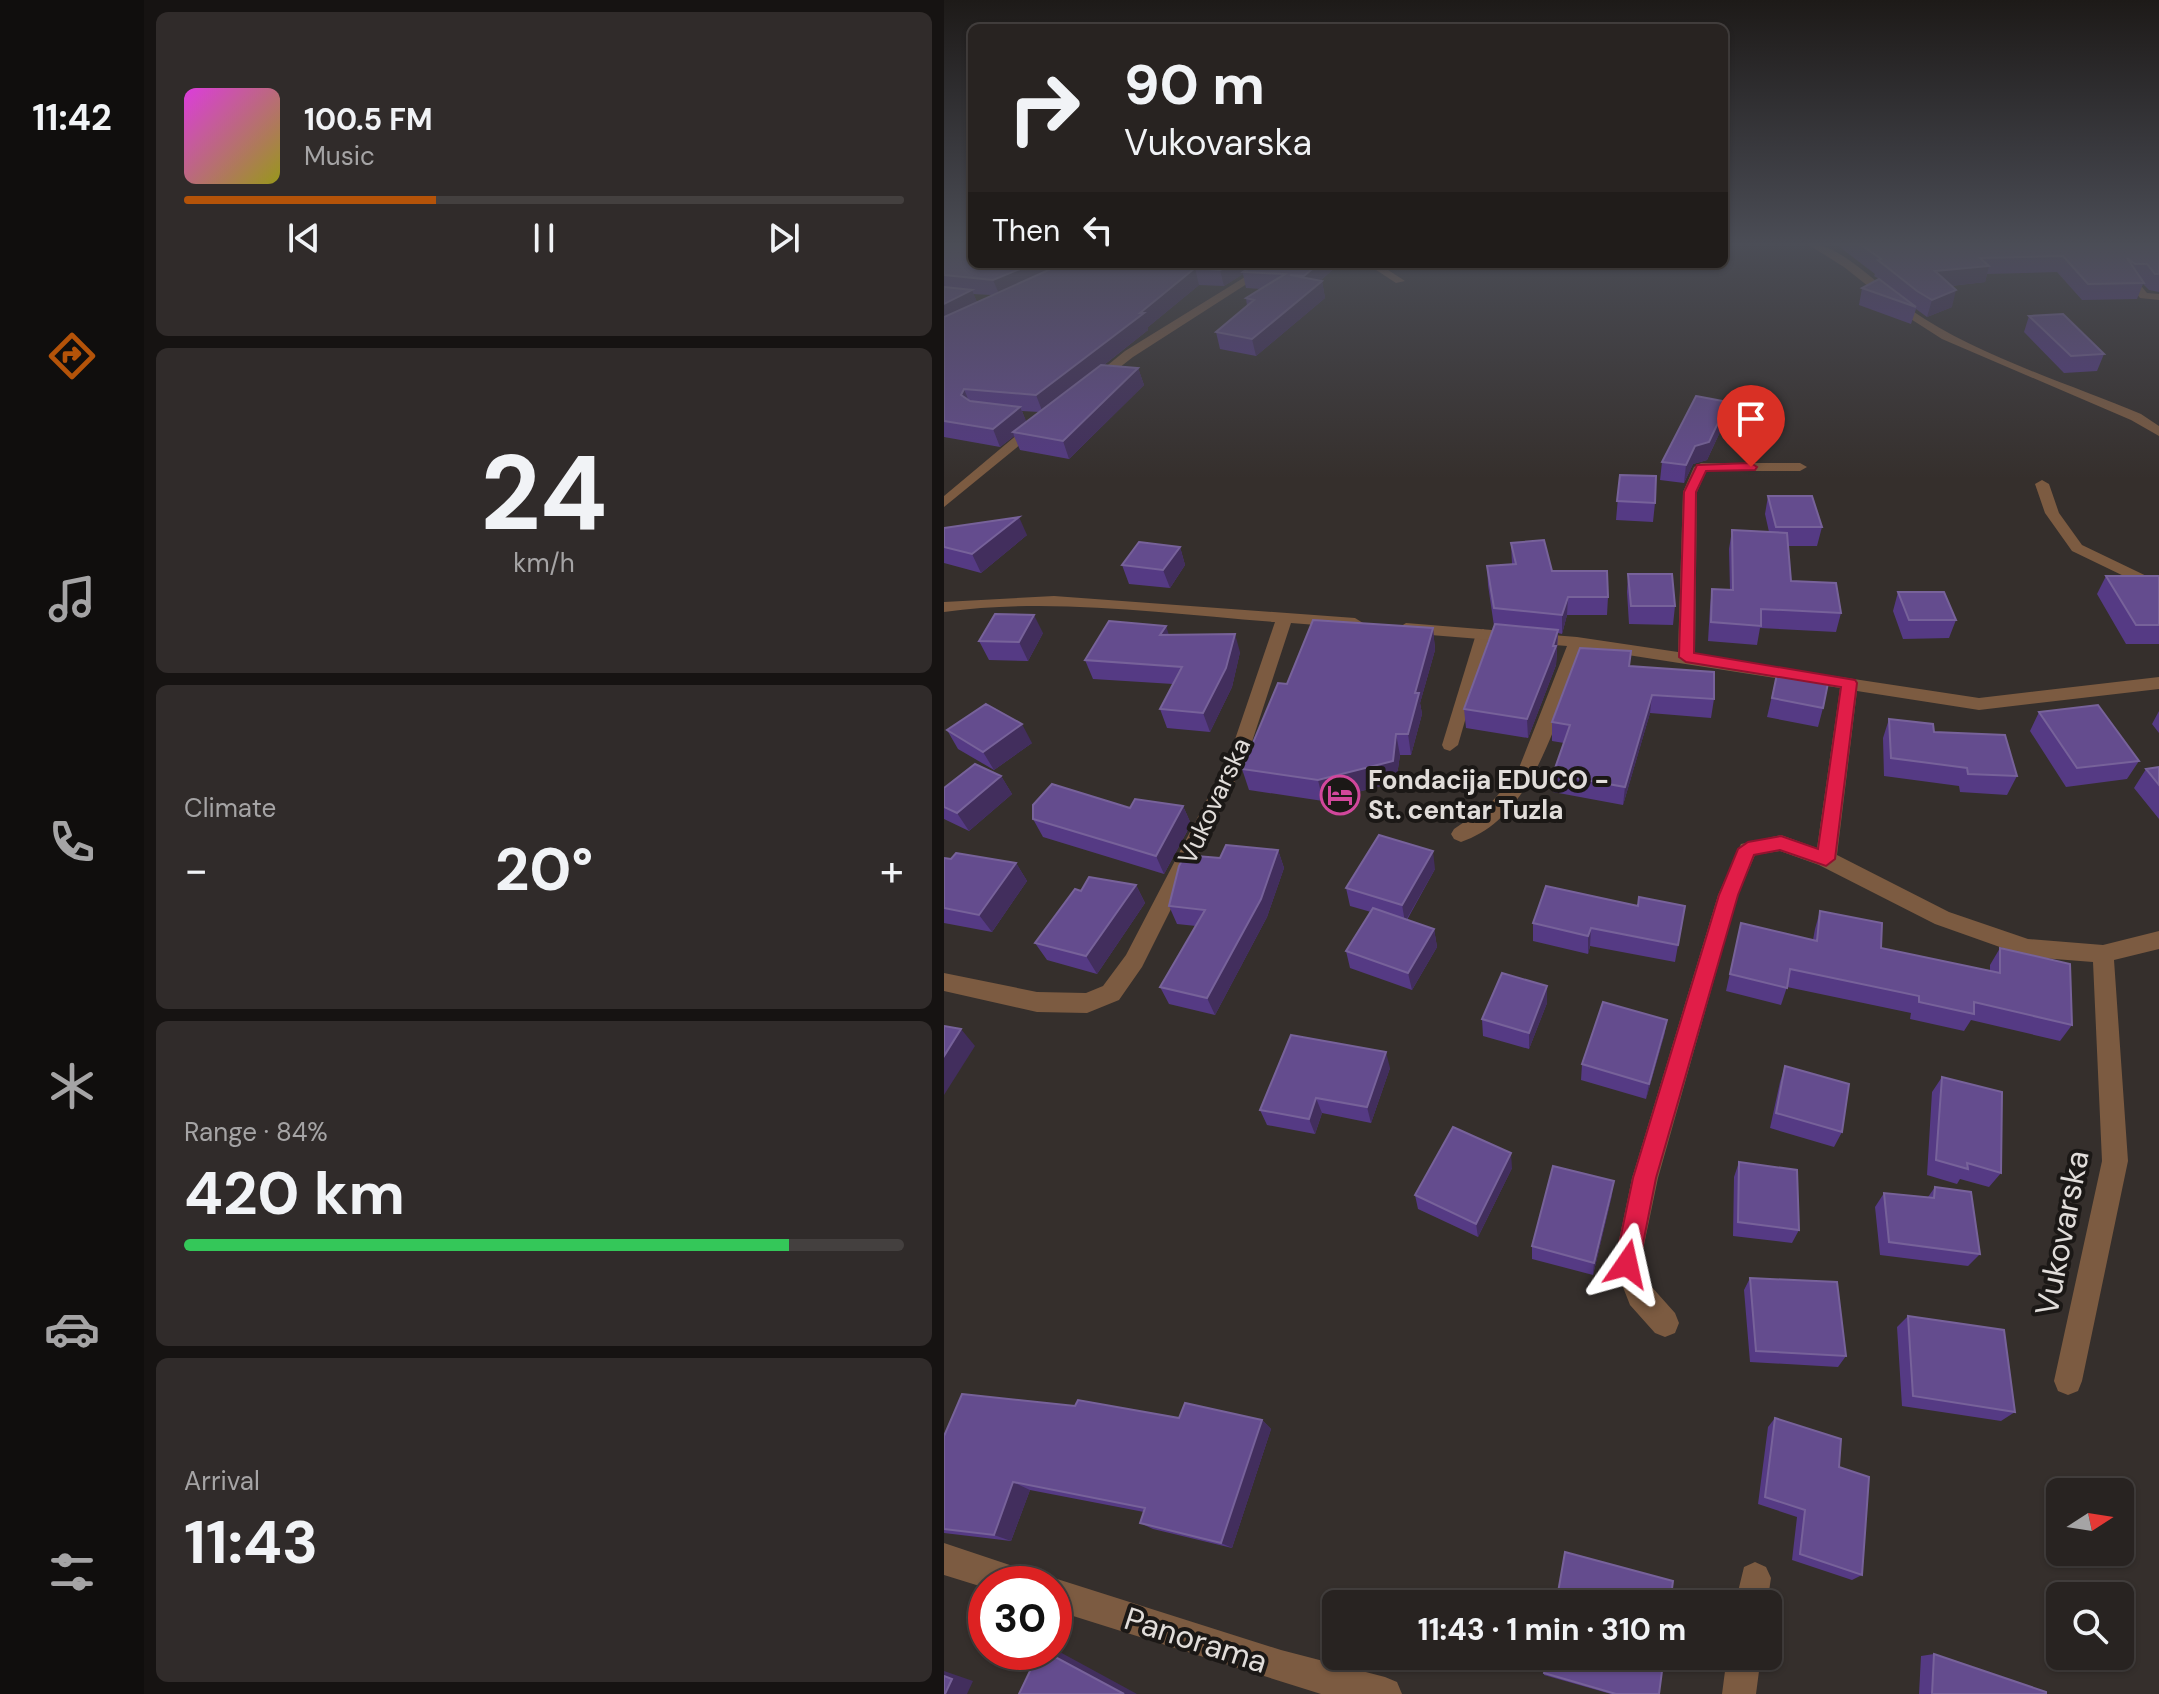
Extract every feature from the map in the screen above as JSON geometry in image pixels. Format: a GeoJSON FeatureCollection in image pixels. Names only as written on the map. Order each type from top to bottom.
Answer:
{"type":"FeatureCollection","features":[{"type":"Feature","properties":{"kind":"street"},"geometry":{"type":"LineString","coordinates":[[1081,391],[1129,354],[1182,321]]}},
{"type":"Feature","properties":{"kind":"street"},"geometry":{"type":"LineString","coordinates":[[1921,321],[1946,337],[2136,417],[2159,432]]}},
{"type":"Feature","properties":{"kind":"street"},"geometry":{"type":"LineString","coordinates":[[944,503],[1044,420],[1018,417]]}},
{"type":"Feature","properties":{"kind":"street"},"geometry":{"type":"LineString","coordinates":[[1686,657],[1690,492],[1701,467],[1800,467]]}},
{"type":"Feature","properties":{"kind":"street"},"geometry":{"type":"LineString","coordinates":[[2042,484],[2052,513],[2077,548],[2159,588]]}},
{"type":"Feature","properties":{"kind":"street"},"geometry":{"type":"LineString","coordinates":[[944,607],[973,603],[1054,601],[1577,642],[1979,704],[2015,704],[2159,683]]}},
{"type":"Feature","properties":{"kind":"street","name":"Vukovarska"},"geometry":{"type":"LineString","coordinates":[[944,982],[1037,1002],[1087,1003],[1111,993],[1134,961],[1238,757],[1285,617]]}},
{"type":"Feature","properties":{"kind":"street"},"geometry":{"type":"LineString","coordinates":[[1461,834],[1496,810],[1525,776],[1577,642]]}},
{"type":"Feature","properties":{"kind":"street"},"geometry":{"type":"LineString","coordinates":[[1826,859],[1849,683]]}},
{"type":"Feature","properties":{"kind":"street"},"geometry":{"type":"LineString","coordinates":[[1665,1323],[1640,1295],[1627,1264],[1645,1178],[1728,895],[1748,849],[1781,843],[1826,859],[1942,918],[2028,948],[2103,954],[2159,940]]}},
{"type":"Feature","properties":{"kind":"street","name":"Vukovarska"},"geometry":{"type":"LineString","coordinates":[[2068,1381],[2115,1161],[2103,954]]}},
{"type":"Feature","properties":{"kind":"street"},"geometry":{"type":"LineString","coordinates":[[944,1559],[968,1567]]}},
{"type":"Feature","properties":{"kind":"street","name":"Panorama"},"geometry":{"type":"LineString","coordinates":[[1072,1600],[1281,1667],[1385,1694]]}},
{"type":"Feature","properties":{"kind":"street"},"geometry":{"type":"LineString","coordinates":[[1739,1694],[1742,1670]]}},
{"type":"Feature","properties":{"kind":"lane"},"geometry":{"type":"LineString","coordinates":[[1450,745],[1483,634]]}},
{"type":"Feature","properties":{"kind":"building"},"geometry":{"type":"Polygon","coordinates":[[[944,321],[1133,321],[1036,395],[964,389],[961,395],[970,401],[1020,407],[993,429],[944,421],[944,321]]]}},
{"type":"Feature","properties":{"kind":"building"},"geometry":{"type":"Polygon","coordinates":[[[1229,321],[1274,321],[1252,339],[1216,332],[1229,321]]]}},
{"type":"Feature","properties":{"kind":"building"},"geometry":{"type":"Polygon","coordinates":[[[2034,321],[2070,321],[2104,354],[2071,356],[2034,321]]]}},
{"type":"Feature","properties":{"kind":"building"},"geometry":{"type":"Polygon","coordinates":[[[1101,365],[1138,368],[1063,441],[1013,432],[1101,365]]]}},
{"type":"Feature","properties":{"kind":"building"},"geometry":{"type":"Polygon","coordinates":[[[1696,396],[1728,402],[1709,442],[1695,446],[1686,465],[1662,462],[1696,396]]]}},
{"type":"Feature","properties":{"kind":"building"},"geometry":{"type":"Polygon","coordinates":[[[1620,475],[1656,476],[1655,503],[1617,501],[1620,475]]]}},
{"type":"Feature","properties":{"kind":"building"},"geometry":{"type":"Polygon","coordinates":[[[1768,496],[1812,496],[1822,527],[1776,527],[1768,496]]]}},
{"type":"Feature","properties":{"kind":"building"},"geometry":{"type":"Polygon","coordinates":[[[1019,517],[972,554],[944,547],[944,528],[1019,517]]]}},
{"type":"Feature","properties":{"kind":"building"},"geometry":{"type":"Polygon","coordinates":[[[1732,530],[1787,533],[1791,581],[1836,583],[1841,613],[1761,609],[1761,626],[1711,622],[1712,589],[1733,590],[1732,530]]]}},
{"type":"Feature","properties":{"kind":"building"},"geometry":{"type":"Polygon","coordinates":[[[1544,540],[1552,571],[1607,571],[1608,597],[1568,597],[1562,615],[1494,608],[1487,566],[1516,564],[1511,543],[1544,540]]]}},
{"type":"Feature","properties":{"kind":"building"},"geometry":{"type":"Polygon","coordinates":[[[1139,542],[1180,547],[1163,570],[1122,565],[1139,542]]]}},
{"type":"Feature","properties":{"kind":"building"},"geometry":{"type":"Polygon","coordinates":[[[1628,574],[1672,574],[1675,606],[1631,606],[1628,574]]]}},
{"type":"Feature","properties":{"kind":"building"},"geometry":{"type":"Polygon","coordinates":[[[2106,576],[2159,576],[2159,625],[2136,625],[2106,576]]]}},
{"type":"Feature","properties":{"kind":"building"},"geometry":{"type":"Polygon","coordinates":[[[1898,592],[1944,592],[1956,620],[1909,620],[1898,592]]]}},
{"type":"Feature","properties":{"kind":"building"},"geometry":{"type":"Polygon","coordinates":[[[995,614],[1034,615],[1019,642],[979,641],[995,614]]]}},
{"type":"Feature","properties":{"kind":"building"},"geometry":{"type":"Polygon","coordinates":[[[1313,620],[1433,628],[1415,693],[1419,693],[1408,734],[1396,734],[1393,761],[1318,780],[1242,769],[1278,683],[1287,684],[1313,620]]]}},
{"type":"Feature","properties":{"kind":"building"},"geometry":{"type":"Polygon","coordinates":[[[1109,621],[1166,626],[1160,635],[1235,634],[1226,668],[1203,713],[1160,709],[1182,667],[1085,660],[1109,621]]]}},
{"type":"Feature","properties":{"kind":"building"},"geometry":{"type":"Polygon","coordinates":[[[1495,624],[1558,630],[1553,646],[1556,646],[1527,719],[1464,709],[1495,624]]]}},
{"type":"Feature","properties":{"kind":"building"},"geometry":{"type":"Polygon","coordinates":[[[1580,648],[1631,651],[1629,666],[1714,672],[1714,699],[1652,695],[1625,787],[1553,774],[1570,725],[1552,722],[1580,648]]]}},
{"type":"Feature","properties":{"kind":"building"},"geometry":{"type":"Polygon","coordinates":[[[1777,674],[1828,683],[1823,708],[1772,698],[1777,674]]]}},
{"type":"Feature","properties":{"kind":"building"},"geometry":{"type":"Polygon","coordinates":[[[986,704],[1022,724],[983,752],[947,730],[986,704]]]}},
{"type":"Feature","properties":{"kind":"building"},"geometry":{"type":"Polygon","coordinates":[[[2098,705],[2139,761],[2077,768],[2039,712],[2098,705]]]}},
{"type":"Feature","properties":{"kind":"building"},"geometry":{"type":"Polygon","coordinates":[[[1889,719],[1933,724],[1934,732],[2005,735],[2017,776],[1968,774],[1967,768],[1891,758],[1889,719]]]}},
{"type":"Feature","properties":{"kind":"building"},"geometry":{"type":"Polygon","coordinates":[[[975,764],[1001,776],[957,813],[944,807],[944,788],[975,764]]]}},
{"type":"Feature","properties":{"kind":"building"},"geometry":{"type":"Polygon","coordinates":[[[2159,767],[2159,785],[2146,769],[2159,767]]]}},
{"type":"Feature","properties":{"kind":"building"},"geometry":{"type":"Polygon","coordinates":[[[1052,784],[1130,808],[1135,799],[1183,806],[1156,856],[1033,819],[1033,805],[1052,784]]]}},
{"type":"Feature","properties":{"kind":"building"},"geometry":{"type":"Polygon","coordinates":[[[1379,835],[1433,851],[1402,905],[1346,888],[1379,835]]]}},
{"type":"Feature","properties":{"kind":"building"},"geometry":{"type":"Polygon","coordinates":[[[1226,845],[1278,850],[1261,899],[1207,998],[1160,987],[1205,910],[1169,906],[1179,866],[1185,855],[1220,858],[1226,845]]]}},
{"type":"Feature","properties":{"kind":"building"},"geometry":{"type":"Polygon","coordinates":[[[956,853],[1016,863],[979,915],[944,908],[944,858],[951,859],[956,853]]]}},
{"type":"Feature","properties":{"kind":"building"},"geometry":{"type":"Polygon","coordinates":[[[1089,877],[1136,885],[1086,956],[1035,943],[1075,889],[1081,891],[1089,877]]]}},
{"type":"Feature","properties":{"kind":"building"},"geometry":{"type":"Polygon","coordinates":[[[1546,886],[1638,906],[1639,897],[1685,906],[1678,945],[1591,928],[1588,936],[1533,923],[1546,886]]]}},
{"type":"Feature","properties":{"kind":"building"},"geometry":{"type":"Polygon","coordinates":[[[1373,908],[1434,929],[1408,973],[1346,951],[1373,908]]]}},
{"type":"Feature","properties":{"kind":"building"},"geometry":{"type":"Polygon","coordinates":[[[1820,911],[1882,923],[1881,948],[2000,973],[2000,948],[2070,964],[2072,1025],[1974,1002],[1974,1014],[1919,1002],[1919,996],[1790,969],[1787,988],[1730,974],[1741,923],[1817,941],[1820,911]]]}},
{"type":"Feature","properties":{"kind":"building"},"geometry":{"type":"Polygon","coordinates":[[[1502,973],[1547,986],[1529,1033],[1482,1019],[1502,973]]]}},
{"type":"Feature","properties":{"kind":"building"},"geometry":{"type":"Polygon","coordinates":[[[1603,1002],[1667,1020],[1649,1084],[1582,1064],[1603,1002]]]}},
{"type":"Feature","properties":{"kind":"building"},"geometry":{"type":"Polygon","coordinates":[[[944,1026],[961,1029],[944,1056],[944,1026]]]}},
{"type":"Feature","properties":{"kind":"building"},"geometry":{"type":"Polygon","coordinates":[[[1291,1035],[1386,1052],[1367,1107],[1316,1098],[1309,1119],[1260,1110],[1291,1035]]]}},
{"type":"Feature","properties":{"kind":"building"},"geometry":{"type":"Polygon","coordinates":[[[1785,1066],[1849,1084],[1842,1132],[1776,1113],[1785,1066]]]}},
{"type":"Feature","properties":{"kind":"building"},"geometry":{"type":"Polygon","coordinates":[[[1942,1077],[2002,1092],[2001,1173],[1967,1163],[1968,1169],[1936,1160],[1942,1077]]]}},
{"type":"Feature","properties":{"kind":"building"},"geometry":{"type":"Polygon","coordinates":[[[1453,1127],[1511,1153],[1476,1224],[1415,1195],[1453,1127]]]}},
{"type":"Feature","properties":{"kind":"building"},"geometry":{"type":"Polygon","coordinates":[[[1739,1162],[1797,1170],[1799,1230],[1738,1222],[1739,1162]]]}},
{"type":"Feature","properties":{"kind":"building"},"geometry":{"type":"Polygon","coordinates":[[[1553,1166],[1614,1181],[1594,1263],[1532,1246],[1553,1166]]]}},
{"type":"Feature","properties":{"kind":"building"},"geometry":{"type":"Polygon","coordinates":[[[1935,1187],[1971,1192],[1980,1254],[1889,1242],[1884,1193],[1934,1198],[1935,1187]]]}},
{"type":"Feature","properties":{"kind":"building"},"geometry":{"type":"Polygon","coordinates":[[[1750,1278],[1837,1282],[1846,1356],[1756,1351],[1750,1278]]]}},
{"type":"Feature","properties":{"kind":"building"},"geometry":{"type":"Polygon","coordinates":[[[1908,1316],[2004,1330],[2015,1412],[1913,1396],[1908,1316]]]}},
{"type":"Feature","properties":{"kind":"building"},"geometry":{"type":"Polygon","coordinates":[[[962,1394],[1075,1406],[1078,1400],[1179,1418],[1185,1403],[1262,1420],[1221,1543],[1140,1523],[1145,1508],[1013,1482],[994,1535],[944,1529],[944,1436],[962,1394]]]}},
{"type":"Feature","properties":{"kind":"building"},"geometry":{"type":"Polygon","coordinates":[[[1775,1418],[1841,1439],[1839,1467],[1869,1477],[1862,1575],[1800,1554],[1805,1510],[1765,1497],[1775,1418]]]}},
{"type":"Feature","properties":{"kind":"building"},"geometry":{"type":"Polygon","coordinates":[[[1565,1552],[1673,1581],[1672,1590],[1558,1590],[1565,1552]]]}},
{"type":"Feature","properties":{"kind":"building"},"geometry":{"type":"Polygon","coordinates":[[[1934,1654],[2046,1692],[2046,1694],[1932,1694],[1934,1654]]]}},
{"type":"Feature","properties":{"kind":"building"},"geometry":{"type":"Polygon","coordinates":[[[1072,1666],[1124,1694],[1019,1694],[1030,1670],[1072,1670],[1072,1666]]]}},
{"type":"Feature","properties":{"kind":"building"},"geometry":{"type":"Polygon","coordinates":[[[1545,1670],[1662,1670],[1659,1694],[1616,1694],[1544,1673],[1545,1670]]]}},
{"type":"Feature","properties":{"kind":"building"},"geometry":{"type":"Polygon","coordinates":[[[944,1676],[952,1679],[945,1694],[944,1694],[944,1676]]]}},
{"type":"Feature","properties":{"kind":"place","name":"Fondacija EDUCO - St. centar Tuzla"},"geometry":{"type":"Point","coordinates":[1340,795]}},
{"type":"Feature","properties":{"kind":"route"},"geometry":{"type":"LineString","coordinates":[[1627,1264],[1645,1178],[1728,895],[1748,849],[1781,843],[1826,859],[1849,683],[1686,657],[1690,492],[1701,467],[1751,467]]}}]}
